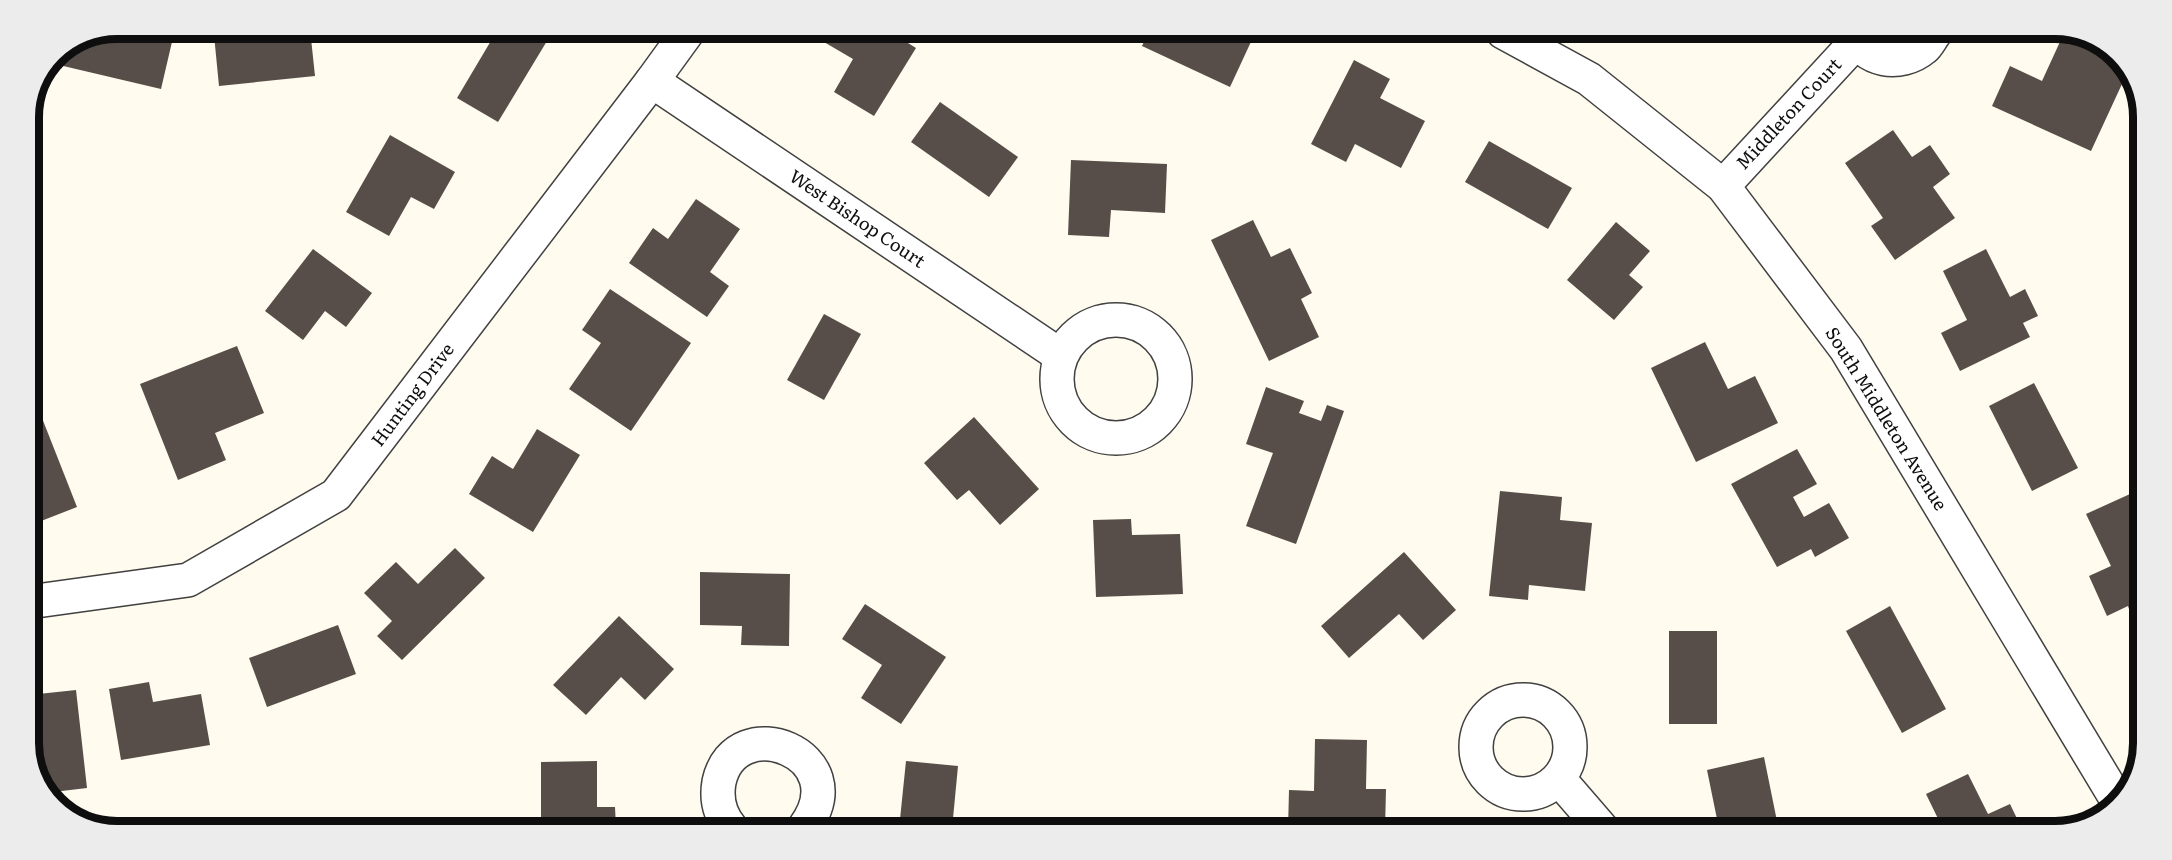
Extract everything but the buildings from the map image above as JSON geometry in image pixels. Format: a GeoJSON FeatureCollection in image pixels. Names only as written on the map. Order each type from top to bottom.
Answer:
{"type":"FeatureCollection","features":[{"type":"Feature","properties":{"kind":"street","name":"Hunting Drive"},"geometry":{"type":"LineString","coordinates":[[39,601],[188,580],[336,495],[682,39]]}},
{"type":"Feature","properties":{"kind":"street","name":"South Middleton Avenue"},"geometry":{"type":"LineString","coordinates":[[1516,39],[1589,79],[1723,186],[1846,349],[2113,795]]}},
{"type":"Feature","properties":{"kind":"street","name":"Middleton Court"},"geometry":{"type":"LineString","coordinates":[[1723,186],[1852,39]]}},
{"type":"Feature","properties":{"kind":"street","name":"Middleton Court"},"geometry":{"type":"LineString","coordinates":[[1856,39],[1867,53],[1880,59],[1896,60],[1913,56],[1926,47],[1931,39]]}},
{"type":"Feature","properties":{"kind":"street","name":"West Bishop Court"},"geometry":{"type":"LineString","coordinates":[[652,81],[1061,356]]}},
{"type":"Feature","properties":{"kind":"street"},"geometry":{"type":"LineString","coordinates":[[725,821],[716,796],[722,772],[727,763],[740,751],[756,744],[773,743],[795,751],[812,769],[817,783],[818,800],[809,821]]}},
{"type":"Feature","properties":{"kind":"street"},"geometry":{"type":"LineString","coordinates":[[1559,779],[1595,821]]}}]}
